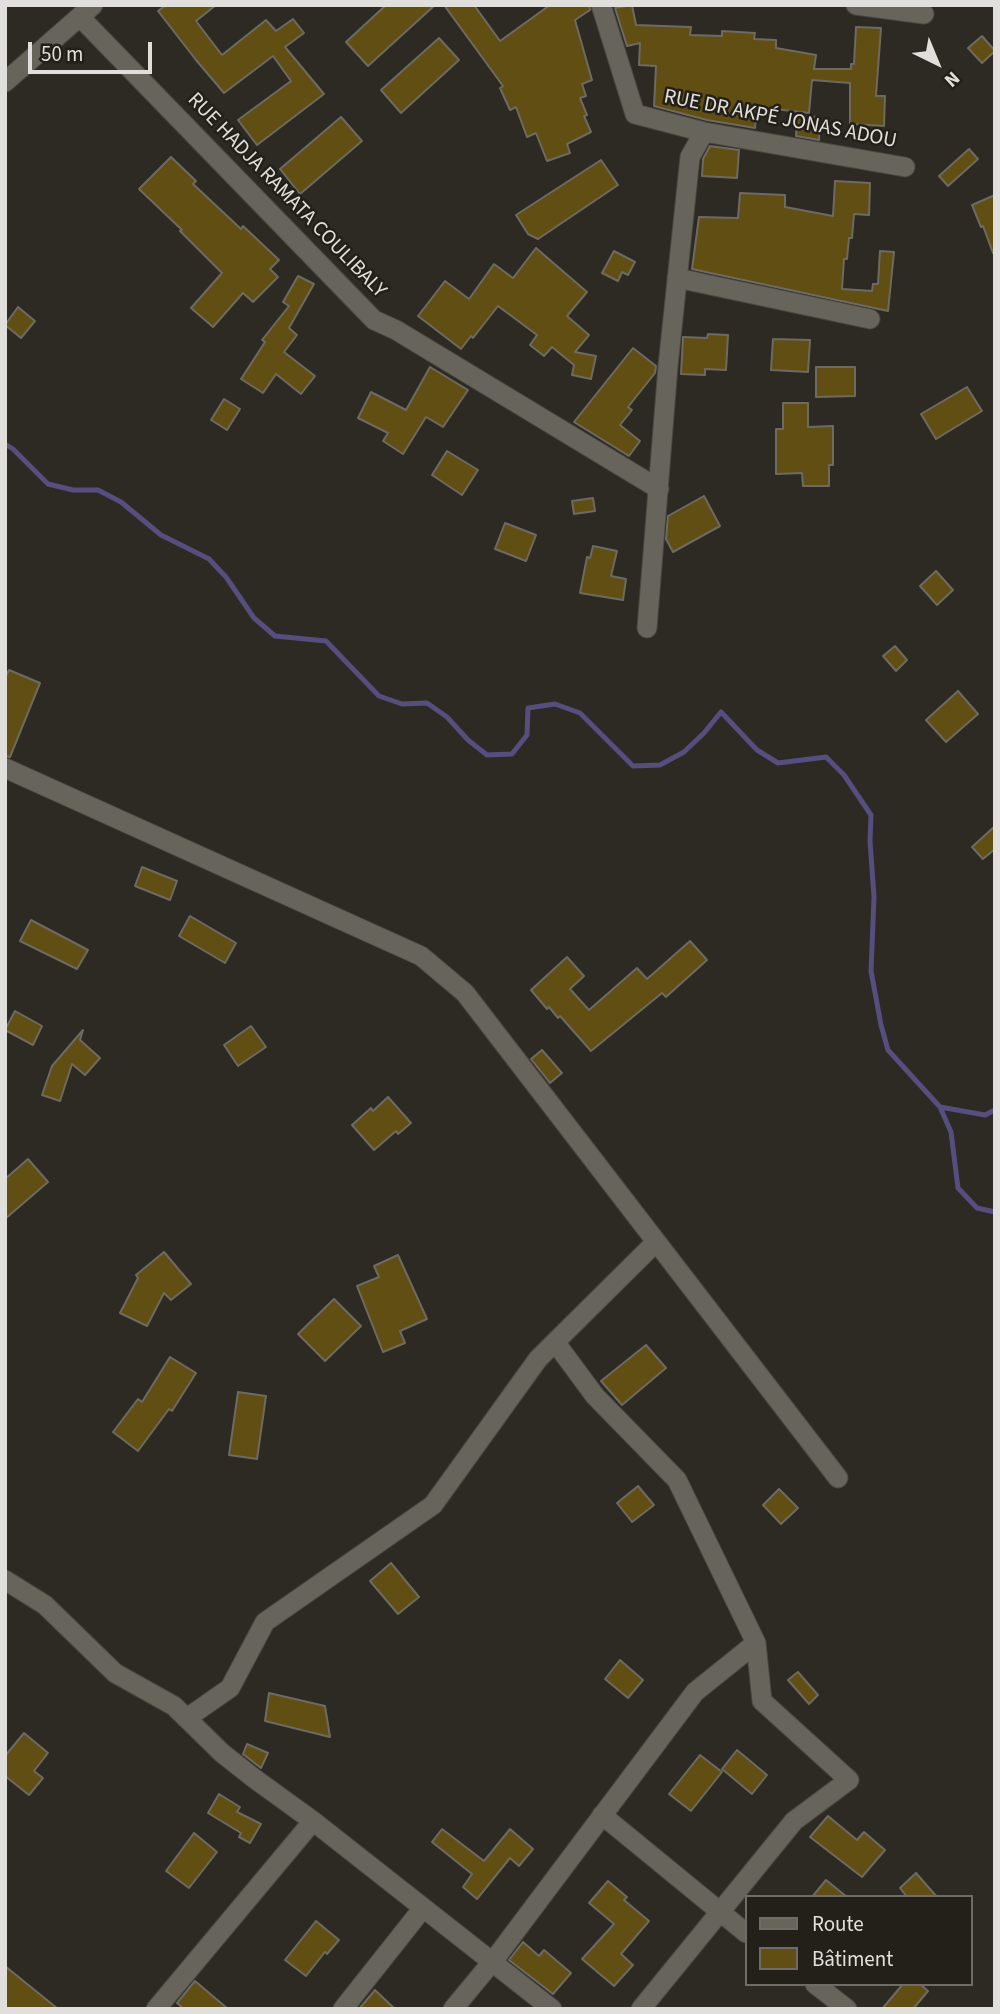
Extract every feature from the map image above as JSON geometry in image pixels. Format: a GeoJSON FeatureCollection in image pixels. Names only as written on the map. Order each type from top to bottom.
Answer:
{"type":"FeatureCollection","features":[{"type":"Feature","properties":{"kind":"street","name":"RUE DR AKPÉ JONAS ADOU"},"geometry":{"type":"LineString","coordinates":[[601,5],[635,114],[704,132],[905,167]]}},
{"type":"Feature","properties":{"kind":"street"},"geometry":{"type":"LineString","coordinates":[[856,5],[924,14]]}},
{"type":"Feature","properties":{"kind":"street"},"geometry":{"type":"LineString","coordinates":[[5,82],[87,11]]}},
{"type":"Feature","properties":{"kind":"street","name":"RUE HADJA RAMATA COULIBALY"},"geometry":{"type":"LineString","coordinates":[[87,11],[374,320],[396,330],[659,489]]}},
{"type":"Feature","properties":{"kind":"street"},"geometry":{"type":"LineString","coordinates":[[647,628],[668,366],[690,157],[704,132]]}},
{"type":"Feature","properties":{"kind":"street"},"geometry":{"type":"LineString","coordinates":[[677,278],[870,319]]}},
{"type":"Feature","properties":{"kind":"street"},"geometry":{"type":"LineString","coordinates":[[5,768],[421,956],[465,993],[838,1478]]}},
{"type":"Feature","properties":{"kind":"street"},"geometry":{"type":"LineString","coordinates":[[187,1718],[230,1688],[265,1622],[433,1505],[538,1359],[656,1242]]}},
{"type":"Feature","properties":{"kind":"street"},"geometry":{"type":"LineString","coordinates":[[555,1342],[595,1396],[677,1480],[755,1643],[762,1701],[849,1780],[794,1821],[641,2009]]}},
{"type":"Feature","properties":{"kind":"street"},"geometry":{"type":"LineString","coordinates":[[5,1580],[45,1605],[115,1673],[174,1706],[222,1753],[552,2009]]}},
{"type":"Feature","properties":{"kind":"street"},"geometry":{"type":"LineString","coordinates":[[453,2009],[695,1692],[755,1643]]}},
{"type":"Feature","properties":{"kind":"street"},"geometry":{"type":"LineString","coordinates":[[602,1815],[744,1931]]}},
{"type":"Feature","properties":{"kind":"street"},"geometry":{"type":"LineString","coordinates":[[160,2007],[313,1821]]}},
{"type":"Feature","properties":{"kind":"street"},"geometry":{"type":"LineString","coordinates":[[343,2009],[423,1908]]}},
{"type":"Feature","properties":{"kind":"street"},"geometry":{"type":"LineString","coordinates":[[818,1986],[847,2009]]}},
{"type":"Feature","properties":{"kind":"building"},"geometry":{"type":"Polygon","coordinates":[[[166,5],[216,5],[196,21],[222,55],[266,20],[276,31],[293,19],[304,33],[285,47],[324,94],[257,145],[238,120],[291,81],[273,56],[224,93],[158,11],[166,5]]]}},
{"type":"Feature","properties":{"kind":"building"},"geometry":{"type":"Polygon","coordinates":[[[386,5],[435,5],[368,66],[346,42],[386,5]]]}},
{"type":"Feature","properties":{"kind":"building"},"geometry":{"type":"Polygon","coordinates":[[[444,5],[474,5],[500,41],[550,5],[589,5],[590,10],[575,20],[592,80],[582,84],[586,96],[580,98],[591,132],[567,144],[570,153],[547,161],[536,133],[527,137],[516,107],[510,110],[500,88],[503,86],[444,5]]]}},
{"type":"Feature","properties":{"kind":"building"},"geometry":{"type":"Polygon","coordinates":[[[632,5],[636,25],[691,27],[690,35],[722,36],[722,31],[755,33],[754,39],[776,40],[776,48],[816,55],[814,69],[851,69],[851,64],[854,64],[856,27],[881,28],[876,96],[885,96],[884,126],[850,124],[850,83],[812,80],[809,113],[757,107],[755,128],[707,120],[654,106],[656,66],[639,65],[640,43],[627,46],[615,8],[632,5]]]}},
{"type":"Feature","properties":{"kind":"building"},"geometry":{"type":"Polygon","coordinates":[[[982,36],[995,51],[982,63],[968,48],[982,36]]]}},
{"type":"Feature","properties":{"kind":"building"},"geometry":{"type":"Polygon","coordinates":[[[439,38],[459,60],[401,113],[381,90],[439,38]]]}},
{"type":"Feature","properties":{"kind":"building"},"geometry":{"type":"Polygon","coordinates":[[[797,116],[820,117],[819,140],[796,136],[797,116]]]}},
{"type":"Feature","properties":{"kind":"building"},"geometry":{"type":"Polygon","coordinates":[[[341,117],[362,141],[300,194],[280,169],[341,117]]]}},
{"type":"Feature","properties":{"kind":"building"},"geometry":{"type":"Polygon","coordinates":[[[710,146],[739,150],[737,178],[702,176],[703,159],[710,146]]]}},
{"type":"Feature","properties":{"kind":"building"},"geometry":{"type":"Polygon","coordinates":[[[969,149],[978,159],[948,186],[939,176],[969,149]]]}},
{"type":"Feature","properties":{"kind":"building"},"geometry":{"type":"Polygon","coordinates":[[[171,157],[196,181],[193,184],[279,260],[270,269],[278,277],[253,302],[243,293],[213,327],[191,308],[222,273],[139,189],[171,157]]]}},
{"type":"Feature","properties":{"kind":"building"},"geometry":{"type":"Polygon","coordinates":[[[601,160],[618,185],[538,239],[528,234],[516,215],[601,160]]]}},
{"type":"Feature","properties":{"kind":"building"},"geometry":{"type":"Polygon","coordinates":[[[835,181],[870,183],[869,215],[854,214],[852,238],[849,238],[847,259],[844,259],[842,289],[872,291],[873,284],[878,284],[880,251],[894,252],[888,311],[692,269],[699,217],[738,218],[740,193],[785,195],[785,207],[833,216],[835,181]]]}},
{"type":"Feature","properties":{"kind":"building"},"geometry":{"type":"Polygon","coordinates":[[[995,195],[995,252],[993,253],[972,205],[995,195]]]}},
{"type":"Feature","properties":{"kind":"building"},"geometry":{"type":"Polygon","coordinates":[[[536,248],[587,292],[567,316],[589,335],[575,352],[596,356],[591,379],[572,375],[574,365],[552,347],[544,356],[530,345],[537,335],[498,306],[461,349],[418,316],[445,281],[469,299],[494,264],[513,278],[536,248]]]}},
{"type":"Feature","properties":{"kind":"building"},"geometry":{"type":"Polygon","coordinates":[[[614,251],[635,262],[628,275],[622,272],[618,281],[602,273],[614,251]]]}},
{"type":"Feature","properties":{"kind":"building"},"geometry":{"type":"Polygon","coordinates":[[[298,276],[314,284],[289,328],[297,335],[284,352],[315,376],[301,394],[276,374],[263,393],[241,379],[265,342],[262,340],[289,306],[283,302],[298,276]]]}},
{"type":"Feature","properties":{"kind":"building"},"geometry":{"type":"Polygon","coordinates":[[[18,307],[35,321],[21,338],[5,325],[18,307]]]}},
{"type":"Feature","properties":{"kind":"building"},"geometry":{"type":"Polygon","coordinates":[[[708,334],[728,335],[726,370],[705,369],[705,375],[681,374],[683,337],[707,338],[708,334]]]}},
{"type":"Feature","properties":{"kind":"building"},"geometry":{"type":"Polygon","coordinates":[[[773,339],[810,340],[808,372],[771,370],[773,339]]]}},
{"type":"Feature","properties":{"kind":"building"},"geometry":{"type":"Polygon","coordinates":[[[633,348],[656,366],[655,373],[628,407],[632,410],[620,425],[640,441],[629,456],[574,422],[633,348]]]}},
{"type":"Feature","properties":{"kind":"building"},"geometry":{"type":"Polygon","coordinates":[[[430,367],[468,390],[443,427],[426,417],[403,454],[383,441],[388,433],[358,418],[371,392],[406,410],[430,367]]]}},
{"type":"Feature","properties":{"kind":"building"},"geometry":{"type":"Polygon","coordinates":[[[816,367],[855,367],[855,396],[816,397],[816,367]]]}},
{"type":"Feature","properties":{"kind":"building"},"geometry":{"type":"Polygon","coordinates":[[[967,387],[982,411],[936,439],[921,414],[967,387]]]}},
{"type":"Feature","properties":{"kind":"building"},"geometry":{"type":"Polygon","coordinates":[[[224,399],[240,409],[227,430],[211,420],[224,399]]]}},
{"type":"Feature","properties":{"kind":"building"},"geometry":{"type":"Polygon","coordinates":[[[783,403],[808,403],[808,427],[833,426],[833,465],[829,465],[829,486],[803,486],[802,473],[776,474],[776,429],[783,429],[783,403]]]}},
{"type":"Feature","properties":{"kind":"building"},"geometry":{"type":"Polygon","coordinates":[[[447,451],[478,470],[462,495],[432,475],[447,451]]]}},
{"type":"Feature","properties":{"kind":"building"},"geometry":{"type":"Polygon","coordinates":[[[704,496],[720,526],[673,552],[666,539],[668,516],[704,496]]]}},
{"type":"Feature","properties":{"kind":"building"},"geometry":{"type":"Polygon","coordinates":[[[593,498],[595,511],[574,514],[572,501],[593,498]]]}},
{"type":"Feature","properties":{"kind":"building"},"geometry":{"type":"Polygon","coordinates":[[[505,523],[536,535],[526,561],[495,549],[505,523]]]}},
{"type":"Feature","properties":{"kind":"building"},"geometry":{"type":"Polygon","coordinates":[[[593,546],[617,551],[611,576],[626,579],[623,600],[580,593],[587,557],[590,558],[593,546]]]}},
{"type":"Feature","properties":{"kind":"building"},"geometry":{"type":"Polygon","coordinates":[[[936,571],[953,590],[937,605],[920,586],[936,571]]]}},
{"type":"Feature","properties":{"kind":"building"},"geometry":{"type":"Polygon","coordinates":[[[895,646],[907,660],[896,671],[883,656],[895,646]]]}},
{"type":"Feature","properties":{"kind":"building"},"geometry":{"type":"Polygon","coordinates":[[[9,670],[40,683],[10,757],[5,756],[5,678],[9,670]]]}},
{"type":"Feature","properties":{"kind":"building"},"geometry":{"type":"Polygon","coordinates":[[[958,691],[978,714],[946,742],[926,720],[958,691]]]}},
{"type":"Feature","properties":{"kind":"building"},"geometry":{"type":"Polygon","coordinates":[[[995,826],[995,849],[983,859],[972,847],[995,826]]]}},
{"type":"Feature","properties":{"kind":"building"},"geometry":{"type":"Polygon","coordinates":[[[142,867],[177,881],[170,900],[135,886],[142,867]]]}},
{"type":"Feature","properties":{"kind":"building"},"geometry":{"type":"Polygon","coordinates":[[[190,916],[236,943],[225,963],[179,936],[190,916]]]}},
{"type":"Feature","properties":{"kind":"building"},"geometry":{"type":"Polygon","coordinates":[[[31,920],[88,950],[77,969],[20,941],[31,920]]]}},
{"type":"Feature","properties":{"kind":"building"},"geometry":{"type":"Polygon","coordinates":[[[690,941],[707,960],[666,997],[662,993],[591,1051],[560,1016],[558,1018],[549,1007],[547,1009],[531,990],[567,957],[584,976],[570,989],[589,1010],[637,968],[647,979],[690,941]]]}},
{"type":"Feature","properties":{"kind":"building"},"geometry":{"type":"Polygon","coordinates":[[[15,1011],[42,1026],[33,1045],[5,1030],[15,1011]]]}},
{"type":"Feature","properties":{"kind":"building"},"geometry":{"type":"Polygon","coordinates":[[[251,1026],[266,1047],[238,1066],[224,1045],[251,1026]]]}},
{"type":"Feature","properties":{"kind":"building"},"geometry":{"type":"Polygon","coordinates":[[[83,1030],[80,1040],[100,1058],[85,1075],[72,1064],[60,1101],[42,1095],[52,1066],[83,1030]]]}},
{"type":"Feature","properties":{"kind":"building"},"geometry":{"type":"Polygon","coordinates":[[[542,1050],[562,1073],[550,1083],[531,1059],[542,1050]]]}},
{"type":"Feature","properties":{"kind":"building"},"geometry":{"type":"Polygon","coordinates":[[[388,1097],[411,1123],[398,1134],[396,1131],[374,1150],[352,1125],[388,1097]]]}},
{"type":"Feature","properties":{"kind":"building"},"geometry":{"type":"Polygon","coordinates":[[[28,1159],[48,1182],[5,1219],[5,1179],[28,1159]]]}},
{"type":"Feature","properties":{"kind":"building"},"geometry":{"type":"Polygon","coordinates":[[[164,1252],[191,1284],[171,1300],[164,1293],[147,1326],[120,1313],[138,1278],[136,1275],[164,1252]]]}},
{"type":"Feature","properties":{"kind":"building"},"geometry":{"type":"Polygon","coordinates":[[[398,1255],[427,1319],[400,1331],[405,1343],[383,1352],[357,1286],[379,1277],[374,1266],[398,1255]]]}},
{"type":"Feature","properties":{"kind":"building"},"geometry":{"type":"Polygon","coordinates":[[[334,1299],[361,1326],[325,1361],[298,1334],[334,1299]]]}},
{"type":"Feature","properties":{"kind":"building"},"geometry":{"type":"Polygon","coordinates":[[[646,1345],[666,1368],[622,1405],[601,1381],[646,1345]]]}},
{"type":"Feature","properties":{"kind":"building"},"geometry":{"type":"Polygon","coordinates":[[[170,1357],[196,1373],[172,1411],[169,1409],[138,1451],[113,1432],[138,1399],[142,1402],[170,1357]]]}},
{"type":"Feature","properties":{"kind":"building"},"geometry":{"type":"Polygon","coordinates":[[[238,1392],[266,1396],[257,1459],[229,1455],[238,1392]]]}},
{"type":"Feature","properties":{"kind":"building"},"geometry":{"type":"Polygon","coordinates":[[[638,1486],[654,1505],[632,1522],[617,1503],[638,1486]]]}},
{"type":"Feature","properties":{"kind":"building"},"geometry":{"type":"Polygon","coordinates":[[[779,1489],[798,1508],[781,1524],[763,1505],[779,1489]]]}},
{"type":"Feature","properties":{"kind":"building"},"geometry":{"type":"Polygon","coordinates":[[[391,1563],[419,1597],[398,1614],[370,1581],[391,1563]]]}},
{"type":"Feature","properties":{"kind":"building"},"geometry":{"type":"Polygon","coordinates":[[[620,1660],[643,1680],[628,1698],[605,1679],[620,1660]]]}},
{"type":"Feature","properties":{"kind":"building"},"geometry":{"type":"Polygon","coordinates":[[[798,1672],[818,1695],[809,1704],[788,1680],[798,1672]]]}},
{"type":"Feature","properties":{"kind":"building"},"geometry":{"type":"Polygon","coordinates":[[[269,1693],[325,1706],[330,1737],[265,1721],[269,1693]]]}},
{"type":"Feature","properties":{"kind":"building"},"geometry":{"type":"Polygon","coordinates":[[[24,1733],[48,1753],[34,1771],[43,1778],[29,1795],[5,1776],[5,1756],[24,1733]]]}},
{"type":"Feature","properties":{"kind":"building"},"geometry":{"type":"Polygon","coordinates":[[[247,1744],[268,1753],[261,1768],[243,1754],[247,1744]]]}},
{"type":"Feature","properties":{"kind":"building"},"geometry":{"type":"Polygon","coordinates":[[[737,1750],[767,1775],[752,1794],[722,1769],[737,1750]]]}},
{"type":"Feature","properties":{"kind":"building"},"geometry":{"type":"Polygon","coordinates":[[[700,1755],[722,1772],[691,1811],[669,1794],[700,1755]]]}},
{"type":"Feature","properties":{"kind":"building"},"geometry":{"type":"Polygon","coordinates":[[[219,1794],[240,1807],[237,1812],[261,1824],[250,1843],[239,1837],[241,1833],[208,1813],[219,1794]]]}},
{"type":"Feature","properties":{"kind":"building"},"geometry":{"type":"Polygon","coordinates":[[[828,1816],[857,1840],[864,1832],[885,1850],[862,1877],[810,1837],[828,1816]]]}},
{"type":"Feature","properties":{"kind":"building"},"geometry":{"type":"Polygon","coordinates":[[[442,1829],[484,1861],[510,1829],[533,1849],[519,1866],[510,1858],[477,1899],[463,1887],[472,1874],[432,1842],[442,1829]]]}},
{"type":"Feature","properties":{"kind":"building"},"geometry":{"type":"Polygon","coordinates":[[[194,1833],[217,1852],[189,1888],[166,1871],[194,1833]]]}},
{"type":"Feature","properties":{"kind":"building"},"geometry":{"type":"Polygon","coordinates":[[[916,1873],[935,1895],[905,1895],[900,1888],[916,1873]]]}},
{"type":"Feature","properties":{"kind":"building"},"geometry":{"type":"Polygon","coordinates":[[[826,1880],[845,1895],[814,1895],[826,1880]]]}},
{"type":"Feature","properties":{"kind":"building"},"geometry":{"type":"Polygon","coordinates":[[[608,1881],[627,1897],[624,1900],[649,1921],[621,1954],[633,1965],[614,1986],[582,1959],[614,1924],[589,1903],[608,1881]]]}},
{"type":"Feature","properties":{"kind":"building"},"geometry":{"type":"Polygon","coordinates":[[[316,1921],[339,1940],[327,1954],[325,1952],[306,1976],[285,1960],[316,1921]]]}},
{"type":"Feature","properties":{"kind":"building"},"geometry":{"type":"Polygon","coordinates":[[[523,1942],[539,1956],[544,1950],[571,1973],[553,1994],[509,1960],[523,1942]]]}},
{"type":"Feature","properties":{"kind":"building"},"geometry":{"type":"Polygon","coordinates":[[[5,1966],[58,2009],[5,2009],[5,1966]]]}},
{"type":"Feature","properties":{"kind":"building"},"geometry":{"type":"Polygon","coordinates":[[[195,1981],[228,2009],[184,2009],[177,2003],[195,1981]]]}},
{"type":"Feature","properties":{"kind":"building"},"geometry":{"type":"Polygon","coordinates":[[[901,1986],[922,1986],[928,1991],[913,2009],[882,2009],[901,1986]]]}},
{"type":"Feature","properties":{"kind":"building"},"geometry":{"type":"Polygon","coordinates":[[[375,1990],[395,2009],[359,2009],[375,1990]]]}},
{"type":"Feature","properties":{"kind":"waterway"},"geometry":{"type":"LineString","coordinates":[[5,444],[48,484],[73,490],[98,490],[121,502],[161,535],[209,559],[226,577],[254,618],[275,636],[326,641],[379,696],[402,704],[427,703],[447,717],[468,740],[487,755],[512,754],[527,735],[528,708],[555,704],[580,713],[633,766],[660,765],[684,752],[721,712],[757,750],[778,763],[826,757],[844,775],[871,815],[874,897],[871,971],[888,1050],[940,1107],[951,1132],[958,1188],[977,1208],[995,1212]]}},
{"type":"Feature","properties":{"kind":"waterway"},"geometry":{"type":"LineString","coordinates":[[940,1107],[985,1115],[995,1110]]}}]}
